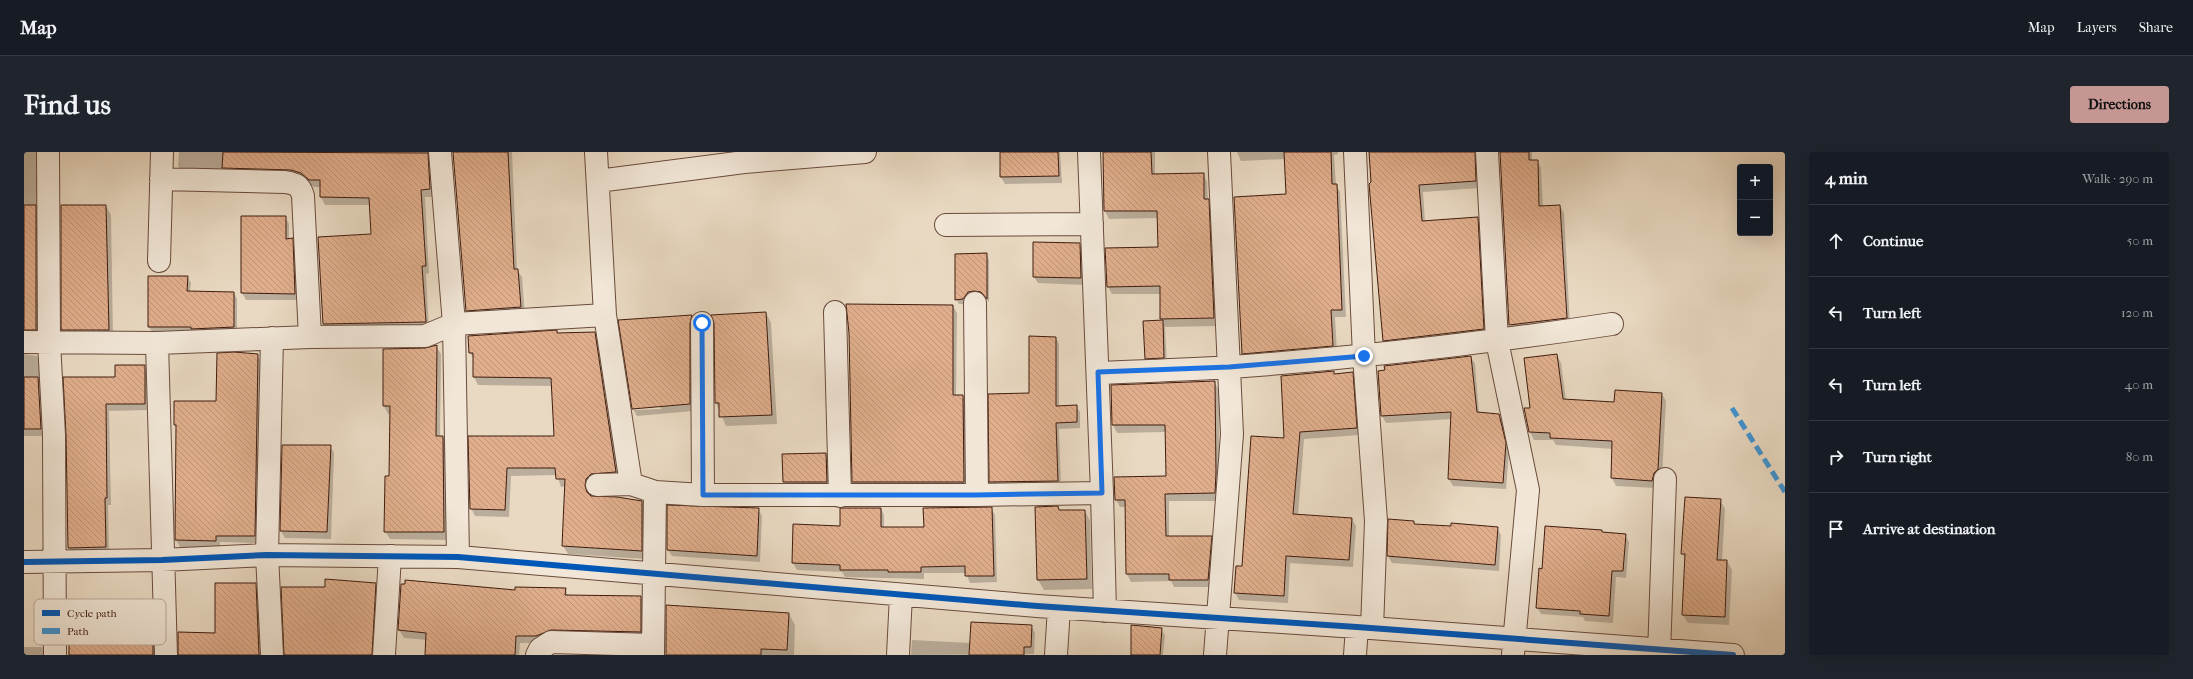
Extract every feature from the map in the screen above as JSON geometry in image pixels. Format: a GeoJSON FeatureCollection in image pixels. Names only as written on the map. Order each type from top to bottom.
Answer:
{"type":"FeatureCollection","features":[{"type":"Feature","properties":{"kind":"street"},"geometry":{"type":"LineString","coordinates":[[48,152],[49,342],[54,434],[54,599]]}},
{"type":"Feature","properties":{"kind":"street"},"geometry":{"type":"LineString","coordinates":[[159,261],[162,152]]}},
{"type":"Feature","properties":{"kind":"street"},"geometry":{"type":"LineString","coordinates":[[440,152],[454,324],[458,557]]}},
{"type":"Feature","properties":{"kind":"street"},"geometry":{"type":"LineString","coordinates":[[596,152],[605,315],[631,484]]}},
{"type":"Feature","properties":{"kind":"street"},"geometry":{"type":"LineString","coordinates":[[598,181],[743,157],[865,152]]}},
{"type":"Feature","properties":{"kind":"street"},"geometry":{"type":"LineString","coordinates":[[1089,152],[1098,372],[1105,611]]}},
{"type":"Feature","properties":{"kind":"street"},"geometry":{"type":"LineString","coordinates":[[1215,655],[1232,434],[1219,152]]}},
{"type":"Feature","properties":{"kind":"street"},"geometry":{"type":"LineString","coordinates":[[1355,152],[1364,356],[1376,521],[1364,627],[1355,655]]}},
{"type":"Feature","properties":{"kind":"street"},"geometry":{"type":"LineString","coordinates":[[1486,152],[1497,341],[1528,490],[1514,647]]}},
{"type":"Feature","properties":{"kind":"street"},"geometry":{"type":"LineString","coordinates":[[161,179],[279,182],[295,184],[300,188],[302,196],[310,337]]}},
{"type":"Feature","properties":{"kind":"street"},"geometry":{"type":"LineString","coordinates":[[946,225],[1092,224]]}},
{"type":"Feature","properties":{"kind":"street"},"geometry":{"type":"LineString","coordinates":[[975,303],[976,495]]}},
{"type":"Feature","properties":{"kind":"street"},"geometry":{"type":"LineString","coordinates":[[835,312],[840,496]]}},
{"type":"Feature","properties":{"kind":"street"},"geometry":{"type":"LineString","coordinates":[[24,342],[157,343],[310,337],[425,336],[454,324],[605,315]]}},
{"type":"Feature","properties":{"kind":"street"},"geometry":{"type":"LineString","coordinates":[[702,323],[703,495]]}},
{"type":"Feature","properties":{"kind":"street"},"geometry":{"type":"LineString","coordinates":[[1098,372],[1229,367],[1364,356],[1497,341],[1612,324]]}},
{"type":"Feature","properties":{"kind":"street"},"geometry":{"type":"LineString","coordinates":[[272,338],[267,556],[272,655]]}},
{"type":"Feature","properties":{"kind":"street"},"geometry":{"type":"LineString","coordinates":[[157,343],[164,599]]}},
{"type":"Feature","properties":{"kind":"street"},"geometry":{"type":"LineString","coordinates":[[1659,652],[1665,480]]}},
{"type":"Feature","properties":{"kind":"street"},"geometry":{"type":"LineString","coordinates":[[597,485],[631,484],[656,492],[703,495],[840,496],[1102,493]]}},
{"type":"Feature","properties":{"kind":"street"},"geometry":{"type":"LineString","coordinates":[[537,655],[540,649],[551,642],[653,650],[656,492]]}},
{"type":"Feature","properties":{"kind":"street"},"geometry":{"type":"LineString","coordinates":[[24,562],[162,560],[267,556],[458,557],[1059,608],[1364,627],[1514,647],[1733,655]]}},
{"type":"Feature","properties":{"kind":"street"},"geometry":{"type":"LineString","coordinates":[[384,655],[390,556]]}},
{"type":"Feature","properties":{"kind":"street"},"geometry":{"type":"LineString","coordinates":[[898,655],[901,595]]}},
{"type":"Feature","properties":{"kind":"street"},"geometry":{"type":"LineString","coordinates":[[1056,655],[1059,608]]}},
{"type":"Feature","properties":{"kind":"street"},"geometry":{"type":"LineString","coordinates":[[55,645],[55,655]]}},
{"type":"Feature","properties":{"kind":"street"},"geometry":{"type":"LineString","coordinates":[[166,645],[166,655]]}},
{"type":"Feature","properties":{"kind":"building"},"geometry":{"type":"Polygon","coordinates":[[[223,152],[428,153],[430,189],[421,190],[426,266],[422,266],[426,322],[323,324],[318,237],[371,234],[369,198],[320,197],[320,180],[309,180],[301,173],[291,170],[222,168],[223,152]]]}},
{"type":"Feature","properties":{"kind":"building"},"geometry":{"type":"Polygon","coordinates":[[[453,152],[508,152],[514,269],[518,269],[521,307],[466,311],[453,152]]]}},
{"type":"Feature","properties":{"kind":"building"},"geometry":{"type":"Polygon","coordinates":[[[1000,152],[1058,152],[1059,176],[1000,177],[1000,152]]]}},
{"type":"Feature","properties":{"kind":"building"},"geometry":{"type":"Polygon","coordinates":[[[1103,152],[1151,152],[1152,174],[1204,173],[1204,199],[1209,199],[1214,318],[1160,319],[1160,286],[1107,287],[1105,248],[1158,247],[1157,211],[1104,211],[1103,152]]]}},
{"type":"Feature","properties":{"kind":"building"},"geometry":{"type":"Polygon","coordinates":[[[1284,152],[1331,152],[1332,184],[1337,184],[1342,310],[1331,310],[1333,346],[1242,354],[1234,197],[1286,194],[1284,152]]]}},
{"type":"Feature","properties":{"kind":"building"},"geometry":{"type":"Polygon","coordinates":[[[1369,152],[1475,152],[1476,181],[1419,185],[1422,221],[1478,217],[1484,329],[1383,341],[1369,184],[1371,182],[1369,152]]]}},
{"type":"Feature","properties":{"kind":"building"},"geometry":{"type":"Polygon","coordinates":[[[1500,152],[1529,152],[1529,160],[1538,160],[1539,206],[1560,205],[1567,318],[1509,325],[1500,152]]]}},
{"type":"Feature","properties":{"kind":"building"},"geometry":{"type":"Polygon","coordinates":[[[24,205],[36,205],[36,330],[24,330],[24,205]]]}},
{"type":"Feature","properties":{"kind":"building"},"geometry":{"type":"Polygon","coordinates":[[[61,205],[106,205],[109,330],[61,330],[61,205]]]}},
{"type":"Feature","properties":{"kind":"building"},"geometry":{"type":"Polygon","coordinates":[[[241,216],[286,216],[286,239],[293,238],[295,294],[241,293],[241,216]]]}},
{"type":"Feature","properties":{"kind":"building"},"geometry":{"type":"Polygon","coordinates":[[[1033,242],[1080,243],[1081,278],[1033,277],[1033,242]]]}},
{"type":"Feature","properties":{"kind":"building"},"geometry":{"type":"Polygon","coordinates":[[[987,253],[987,299],[981,292],[974,291],[968,292],[963,299],[955,300],[955,254],[987,253]]]}},
{"type":"Feature","properties":{"kind":"building"},"geometry":{"type":"Polygon","coordinates":[[[148,276],[188,276],[187,291],[234,292],[234,327],[191,329],[191,327],[148,327],[148,276]]]}},
{"type":"Feature","properties":{"kind":"building"},"geometry":{"type":"Polygon","coordinates":[[[846,304],[953,305],[953,395],[963,395],[964,482],[852,482],[849,333],[846,304]]]}},
{"type":"Feature","properties":{"kind":"building"},"geometry":{"type":"Polygon","coordinates":[[[766,312],[772,415],[719,417],[719,403],[715,403],[714,323],[711,315],[766,312]]]}},
{"type":"Feature","properties":{"kind":"building"},"geometry":{"type":"Polygon","coordinates":[[[692,315],[690,323],[690,404],[632,409],[618,320],[692,315]]]}},
{"type":"Feature","properties":{"kind":"building"},"geometry":{"type":"Polygon","coordinates":[[[1163,320],[1164,358],[1145,359],[1143,321],[1163,320]]]}},
{"type":"Feature","properties":{"kind":"building"},"geometry":{"type":"Polygon","coordinates":[[[557,330],[557,333],[595,332],[616,472],[591,474],[586,479],[585,486],[587,492],[591,496],[617,497],[642,501],[642,551],[562,546],[565,479],[556,479],[555,468],[507,468],[505,510],[470,509],[468,436],[554,436],[551,378],[473,377],[473,353],[469,353],[468,336],[557,330]]]}},
{"type":"Feature","properties":{"kind":"building"},"geometry":{"type":"Polygon","coordinates":[[[1029,336],[1056,337],[1056,406],[1077,405],[1077,422],[1056,423],[1058,481],[989,482],[988,394],[1029,393],[1029,336]]]}},
{"type":"Feature","properties":{"kind":"building"},"geometry":{"type":"Polygon","coordinates":[[[437,345],[436,436],[443,436],[444,532],[384,532],[385,476],[389,476],[390,406],[383,406],[383,349],[425,348],[437,345]]]}},
{"type":"Feature","properties":{"kind":"building"},"geometry":{"type":"Polygon","coordinates":[[[234,352],[258,354],[255,536],[216,536],[216,541],[175,540],[176,425],[174,425],[174,401],[216,401],[217,353],[234,352]]]}},
{"type":"Feature","properties":{"kind":"building"},"geometry":{"type":"Polygon","coordinates":[[[1557,354],[1563,399],[1614,402],[1615,390],[1662,393],[1658,469],[1654,473],[1652,481],[1611,478],[1612,441],[1550,438],[1550,433],[1529,432],[1524,408],[1530,408],[1524,358],[1557,354]]]}},
{"type":"Feature","properties":{"kind":"building"},"geometry":{"type":"Polygon","coordinates":[[[1471,356],[1477,412],[1499,414],[1506,443],[1503,483],[1448,479],[1451,412],[1381,416],[1378,371],[1385,370],[1384,366],[1471,356]]]}},
{"type":"Feature","properties":{"kind":"building"},"geometry":{"type":"Polygon","coordinates":[[[115,365],[145,365],[145,404],[106,404],[106,547],[68,548],[66,435],[63,377],[115,377],[115,365]]]}},
{"type":"Feature","properties":{"kind":"building"},"geometry":{"type":"Polygon","coordinates":[[[1334,371],[1334,374],[1353,372],[1357,428],[1300,432],[1293,514],[1352,518],[1349,560],[1286,556],[1284,596],[1234,593],[1236,566],[1242,566],[1251,436],[1284,438],[1281,376],[1334,371]]]}},
{"type":"Feature","properties":{"kind":"building"},"geometry":{"type":"Polygon","coordinates":[[[24,377],[38,377],[41,429],[24,429],[24,377]]]}},
{"type":"Feature","properties":{"kind":"building"},"geometry":{"type":"Polygon","coordinates":[[[1215,381],[1215,493],[1165,494],[1166,536],[1212,536],[1208,580],[1169,580],[1169,574],[1126,574],[1125,500],[1115,500],[1114,477],[1166,476],[1165,425],[1112,425],[1111,385],[1215,381]]]}},
{"type":"Feature","properties":{"kind":"building"},"geometry":{"type":"Polygon","coordinates":[[[282,445],[331,445],[327,532],[280,531],[282,445]]]}},
{"type":"Feature","properties":{"kind":"building"},"geometry":{"type":"Polygon","coordinates":[[[826,453],[827,482],[783,482],[782,454],[826,453]]]}},
{"type":"Feature","properties":{"kind":"building"},"geometry":{"type":"Polygon","coordinates":[[[1685,497],[1721,499],[1717,560],[1727,560],[1725,617],[1682,615],[1685,554],[1681,554],[1685,497]]]}},
{"type":"Feature","properties":{"kind":"building"},"geometry":{"type":"Polygon","coordinates":[[[667,505],[759,508],[757,556],[667,550],[667,505]]]}},
{"type":"Feature","properties":{"kind":"building"},"geometry":{"type":"Polygon","coordinates":[[[1058,506],[1059,510],[1085,510],[1087,579],[1037,580],[1035,507],[1058,506]]]}},
{"type":"Feature","properties":{"kind":"building"},"geometry":{"type":"Polygon","coordinates":[[[992,507],[994,576],[965,576],[965,566],[921,567],[921,572],[888,572],[888,570],[840,570],[840,565],[792,563],[793,524],[840,526],[840,508],[881,508],[881,527],[924,527],[923,508],[992,507]]]}},
{"type":"Feature","properties":{"kind":"building"},"geometry":{"type":"Polygon","coordinates":[[[1388,519],[1414,521],[1414,524],[1451,526],[1451,523],[1498,527],[1495,565],[1387,556],[1388,519]]]}},
{"type":"Feature","properties":{"kind":"building"},"geometry":{"type":"Polygon","coordinates":[[[1545,526],[1602,530],[1602,532],[1626,534],[1623,571],[1612,571],[1609,616],[1580,614],[1580,611],[1536,608],[1539,568],[1542,569],[1545,526]]]}},
{"type":"Feature","properties":{"kind":"building"},"geometry":{"type":"Polygon","coordinates":[[[325,579],[376,583],[372,655],[284,655],[281,587],[325,587],[325,579]]]}},
{"type":"Feature","properties":{"kind":"building"},"geometry":{"type":"Polygon","coordinates":[[[405,580],[515,590],[515,587],[566,588],[565,595],[641,596],[641,632],[551,630],[536,636],[516,636],[515,655],[425,655],[426,633],[398,630],[401,584],[405,584],[405,580]]]}},
{"type":"Feature","properties":{"kind":"building"},"geometry":{"type":"Polygon","coordinates":[[[215,583],[256,583],[259,655],[178,655],[178,632],[215,633],[215,583]]]}},
{"type":"Feature","properties":{"kind":"building"},"geometry":{"type":"Polygon","coordinates":[[[666,605],[789,613],[787,650],[761,649],[761,655],[666,655],[666,605]]]}},
{"type":"Feature","properties":{"kind":"building"},"geometry":{"type":"Polygon","coordinates":[[[971,622],[1032,625],[1031,647],[1024,647],[1024,655],[969,655],[971,622]]]}},
{"type":"Feature","properties":{"kind":"building"},"geometry":{"type":"Polygon","coordinates":[[[1131,625],[1162,628],[1160,655],[1131,655],[1131,625]]]}},
{"type":"Feature","properties":{"kind":"building"},"geometry":{"type":"Polygon","coordinates":[[[69,645],[153,645],[153,655],[69,655],[69,645]]]}},
{"type":"Feature","properties":{"kind":"marked path"},"geometry":{"type":"LineString","coordinates":[[1732,408],[1785,492]]}},
{"type":"Feature","properties":{"kind":"cycle path"},"geometry":{"type":"LineString","coordinates":[[24,562],[162,560],[267,555],[458,557],[1037,606],[1357,627],[1733,655]]}},
{"type":"Feature","properties":{"kind":"route"},"geometry":{"type":"LineString","coordinates":[[702,323],[703,495],[840,496],[1102,493],[1098,372],[1229,367],[1364,356]]}}]}
